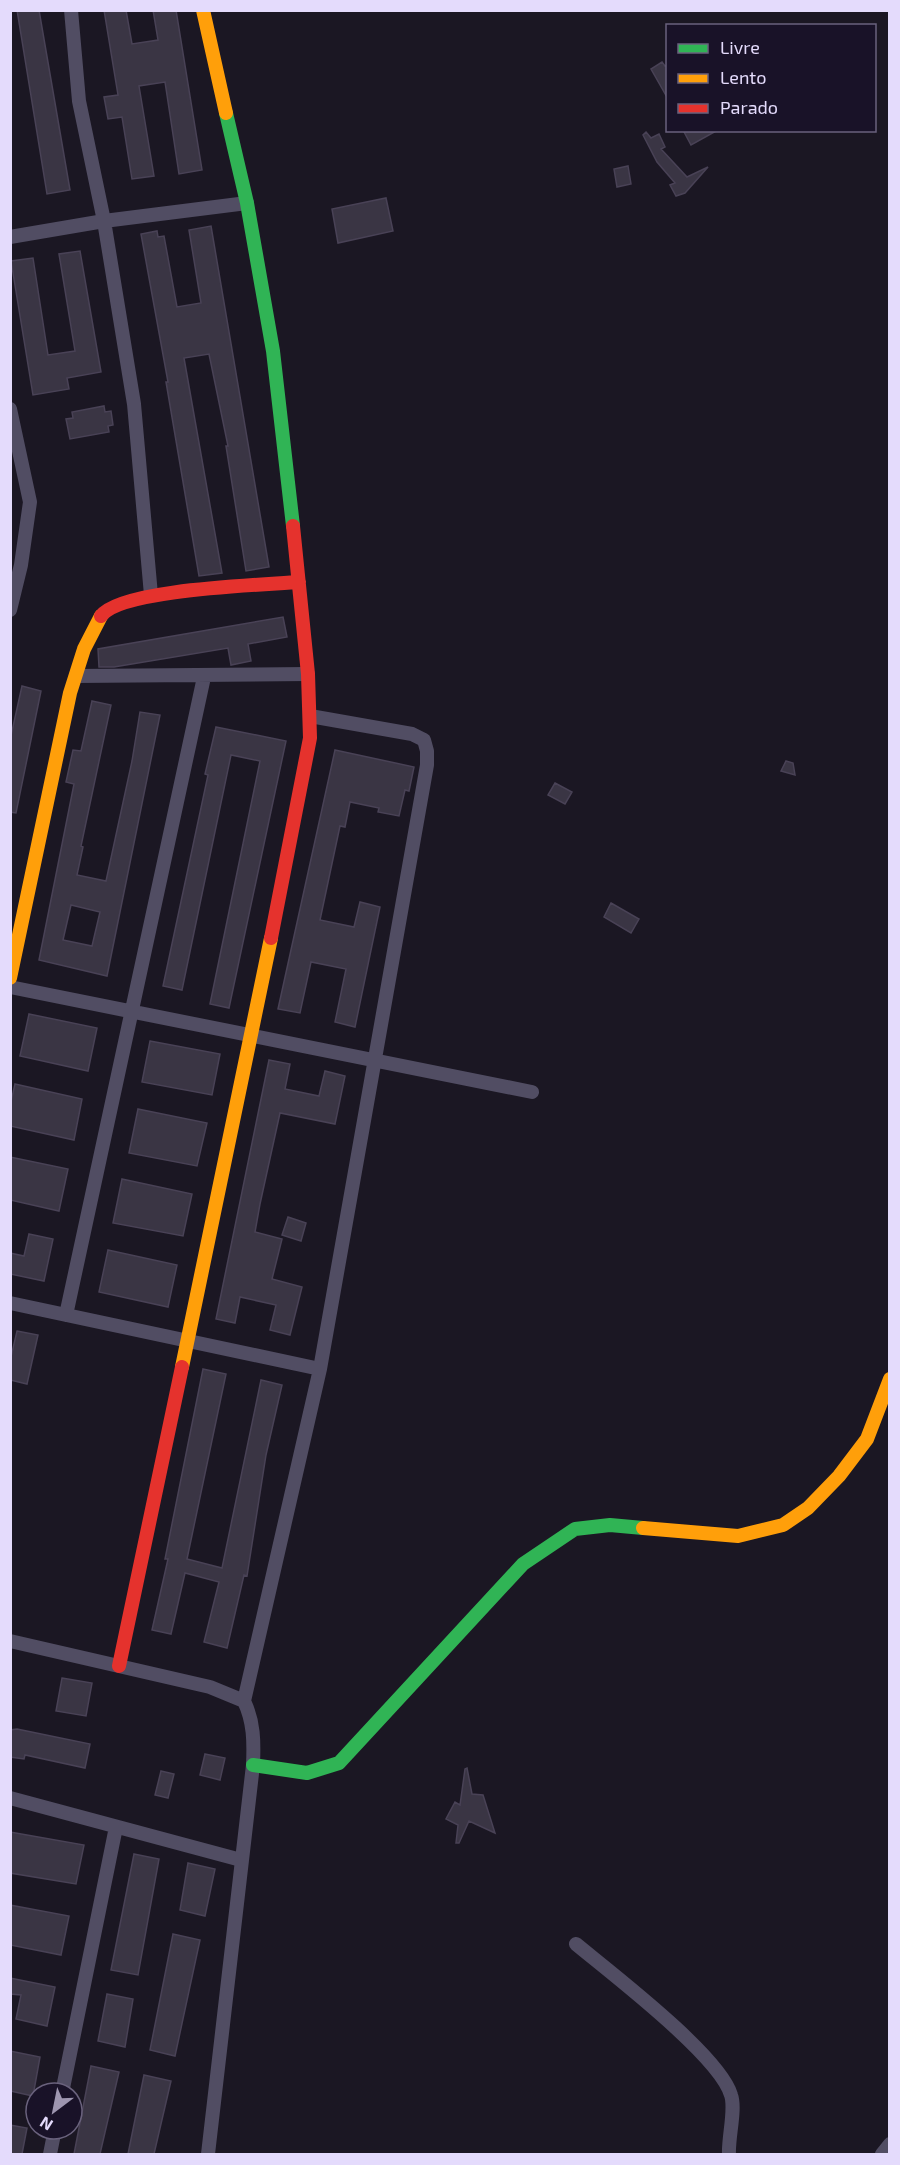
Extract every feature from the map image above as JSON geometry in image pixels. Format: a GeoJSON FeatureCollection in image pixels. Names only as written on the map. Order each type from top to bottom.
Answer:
{"type":"FeatureCollection","features":[{"type":"Feature","properties":{"kind":"street"},"geometry":{"type":"LineString","coordinates":[[71,10],[80,101],[104,221],[134,404],[151,595]]}},
{"type":"Feature","properties":{"kind":"street"},"geometry":{"type":"LineString","coordinates":[[119,1666],[252,1036],[308,750],[310,716],[299,582],[273,351],[247,203],[203,10]]}},
{"type":"Feature","properties":{"kind":"street"},"geometry":{"type":"LineString","coordinates":[[10,237],[104,221],[247,203]]}},
{"type":"Feature","properties":{"kind":"street"},"geometry":{"type":"LineString","coordinates":[[10,409],[30,502],[17,587],[10,610]]}},
{"type":"Feature","properties":{"kind":"street"},"geometry":{"type":"LineString","coordinates":[[10,978],[76,676],[84,649],[103,613],[120,603],[151,595],[299,582]]}},
{"type":"Feature","properties":{"kind":"street"},"geometry":{"type":"LineString","coordinates":[[76,676],[204,677],[308,674]]}},
{"type":"Feature","properties":{"kind":"street"},"geometry":{"type":"LineString","coordinates":[[66,1315],[204,677]]}},
{"type":"Feature","properties":{"kind":"street"},"geometry":{"type":"LineString","coordinates":[[208,2154],[253,1765],[254,1735],[251,1716],[244,1701],[320,1369],[374,1060],[423,799],[428,752],[424,740],[412,734],[310,716]]}},
{"type":"Feature","properties":{"kind":"street"},"geometry":{"type":"LineString","coordinates":[[10,987],[531,1092]]}},
{"type":"Feature","properties":{"kind":"street"},"geometry":{"type":"LineString","coordinates":[[10,1303],[320,1369]]}},
{"type":"Feature","properties":{"kind":"street"},"geometry":{"type":"LineString","coordinates":[[253,1765],[306,1773],[324,1772],[339,1763],[523,1564],[575,1529],[610,1525],[738,1536],[783,1525],[808,1508],[839,1476],[867,1439],[890,1379]]}},
{"type":"Feature","properties":{"kind":"street"},"geometry":{"type":"LineString","coordinates":[[10,1641],[210,1687],[244,1701]]}},
{"type":"Feature","properties":{"kind":"street"},"geometry":{"type":"LineString","coordinates":[[10,1798],[241,1860]]}},
{"type":"Feature","properties":{"kind":"street"},"geometry":{"type":"LineString","coordinates":[[64,2081],[116,1827]]}},
{"type":"Feature","properties":{"kind":"street"},"geometry":{"type":"LineString","coordinates":[[576,1944],[681,2034],[725,2079],[732,2097],[729,2154]]}},
{"type":"Feature","properties":{"kind":"street"},"geometry":{"type":"LineString","coordinates":[[882,2154],[890,2144]]}},
{"type":"Feature","properties":{"kind":"building"},"geometry":{"type":"Polygon","coordinates":[[[17,10],[39,10],[70,190],[47,194],[17,10]]]}},
{"type":"Feature","properties":{"kind":"building"},"geometry":{"type":"Polygon","coordinates":[[[104,10],[126,10],[132,44],[158,40],[153,10],[176,10],[202,170],[179,174],[165,82],[139,86],[154,176],[132,179],[122,117],[108,119],[104,97],[118,95],[104,10]]]}},
{"type":"Feature","properties":{"kind":"building"},"geometry":{"type":"Polygon","coordinates":[[[662,62],[666,66],[666,95],[651,69],[662,62]]]}},
{"type":"Feature","properties":{"kind":"building"},"geometry":{"type":"Polygon","coordinates":[[[646,132],[651,138],[659,134],[665,147],[661,149],[687,177],[708,167],[685,193],[676,196],[670,185],[675,183],[657,162],[643,135],[646,132]]]}},
{"type":"Feature","properties":{"kind":"building"},"geometry":{"type":"Polygon","coordinates":[[[684,132],[714,132],[691,145],[684,132]]]}},
{"type":"Feature","properties":{"kind":"building"},"geometry":{"type":"Polygon","coordinates":[[[628,166],[631,184],[617,187],[614,169],[628,166]]]}},
{"type":"Feature","properties":{"kind":"building"},"geometry":{"type":"Polygon","coordinates":[[[386,198],[393,231],[338,243],[332,209],[386,198]]]}},
{"type":"Feature","properties":{"kind":"building"},"geometry":{"type":"Polygon","coordinates":[[[211,226],[269,567],[246,571],[226,446],[228,446],[209,354],[184,358],[222,573],[199,576],[166,382],[168,382],[141,234],[157,231],[158,237],[164,236],[177,307],[201,303],[189,230],[211,226]]]}},
{"type":"Feature","properties":{"kind":"building"},"geometry":{"type":"Polygon","coordinates":[[[80,251],[101,372],[67,378],[69,389],[33,395],[11,261],[33,258],[48,355],[75,351],[59,254],[80,251]]]}},
{"type":"Feature","properties":{"kind":"building"},"geometry":{"type":"Polygon","coordinates":[[[104,406],[105,412],[111,411],[113,425],[108,426],[109,432],[70,439],[66,419],[73,418],[72,412],[104,406]]]}},
{"type":"Feature","properties":{"kind":"building"},"geometry":{"type":"Polygon","coordinates":[[[283,617],[287,637],[248,644],[251,661],[231,665],[228,648],[114,667],[99,667],[98,649],[283,617]]]}},
{"type":"Feature","properties":{"kind":"building"},"geometry":{"type":"Polygon","coordinates":[[[22,686],[41,691],[16,813],[10,812],[10,740],[22,686]]]}},
{"type":"Feature","properties":{"kind":"building"},"geometry":{"type":"Polygon","coordinates":[[[92,701],[111,705],[77,875],[106,881],[132,761],[140,712],[160,715],[107,976],[39,960],[74,784],[66,782],[73,750],[81,751],[92,701]],[[71,905],[63,940],[92,946],[100,912],[71,905]]]}},
{"type":"Feature","properties":{"kind":"building"},"geometry":{"type":"Polygon","coordinates":[[[216,727],[286,741],[229,1008],[210,1004],[260,761],[231,755],[182,990],[163,986],[216,727]]]}},
{"type":"Feature","properties":{"kind":"building"},"geometry":{"type":"Polygon","coordinates":[[[335,750],[414,767],[409,791],[405,790],[399,816],[378,812],[379,808],[350,802],[345,827],[340,826],[320,920],[354,927],[360,902],[380,907],[355,1027],[335,1022],[346,969],[311,962],[300,1013],[278,1009],[335,750]]]}},
{"type":"Feature","properties":{"kind":"building"},"geometry":{"type":"Polygon","coordinates":[[[786,761],[793,763],[795,775],[781,771],[786,761]]]}},
{"type":"Feature","properties":{"kind":"building"},"geometry":{"type":"Polygon","coordinates":[[[555,783],[572,792],[565,804],[548,795],[555,783]]]}},
{"type":"Feature","properties":{"kind":"building"},"geometry":{"type":"Polygon","coordinates":[[[611,903],[639,919],[631,933],[604,917],[611,903]]]}},
{"type":"Feature","properties":{"kind":"building"},"geometry":{"type":"Polygon","coordinates":[[[29,1014],[97,1028],[88,1071],[20,1056],[29,1014]]]}},
{"type":"Feature","properties":{"kind":"building"},"geometry":{"type":"Polygon","coordinates":[[[150,1041],[220,1054],[212,1095],[142,1082],[150,1041]]]}},
{"type":"Feature","properties":{"kind":"building"},"geometry":{"type":"Polygon","coordinates":[[[269,1060],[290,1064],[285,1089],[319,1096],[325,1071],[345,1076],[335,1124],[280,1113],[260,1204],[255,1232],[282,1239],[272,1279],[302,1287],[290,1335],[270,1330],[276,1305],[240,1297],[235,1323],[216,1319],[269,1060]]]}},
{"type":"Feature","properties":{"kind":"building"},"geometry":{"type":"Polygon","coordinates":[[[15,1084],[82,1099],[74,1140],[10,1126],[10,1106],[15,1084]]]}},
{"type":"Feature","properties":{"kind":"building"},"geometry":{"type":"Polygon","coordinates":[[[138,1109],[207,1123],[197,1166],[129,1153],[138,1109]]]}},
{"type":"Feature","properties":{"kind":"building"},"geometry":{"type":"Polygon","coordinates":[[[10,1157],[68,1169],[59,1211],[10,1200],[10,1157]]]}},
{"type":"Feature","properties":{"kind":"building"},"geometry":{"type":"Polygon","coordinates":[[[122,1179],[192,1194],[183,1236],[113,1223],[122,1179]]]}},
{"type":"Feature","properties":{"kind":"building"},"geometry":{"type":"Polygon","coordinates":[[[288,1217],[306,1223],[301,1241],[282,1235],[288,1217]]]}},
{"type":"Feature","properties":{"kind":"building"},"geometry":{"type":"Polygon","coordinates":[[[29,1234],[53,1239],[44,1281],[10,1274],[10,1253],[24,1256],[29,1234]]]}},
{"type":"Feature","properties":{"kind":"building"},"geometry":{"type":"Polygon","coordinates":[[[108,1250],[177,1265],[168,1307],[99,1292],[108,1250]]]}},
{"type":"Feature","properties":{"kind":"building"},"geometry":{"type":"Polygon","coordinates":[[[17,1331],[38,1335],[27,1384],[10,1380],[10,1361],[17,1331]]]}},
{"type":"Feature","properties":{"kind":"building"},"geometry":{"type":"Polygon","coordinates":[[[203,1369],[226,1374],[187,1559],[222,1568],[261,1380],[282,1385],[266,1455],[247,1576],[244,1575],[227,1648],[204,1642],[219,1582],[185,1573],[171,1634],[152,1630],[168,1559],[165,1559],[203,1369]]]}},
{"type":"Feature","properties":{"kind":"building"},"geometry":{"type":"Polygon","coordinates":[[[62,1678],[92,1683],[86,1716],[56,1711],[62,1678]]]}},
{"type":"Feature","properties":{"kind":"building"},"geometry":{"type":"Polygon","coordinates":[[[17,1729],[90,1744],[85,1768],[25,1755],[24,1759],[10,1757],[10,1730],[17,1729]]]}},
{"type":"Feature","properties":{"kind":"building"},"geometry":{"type":"Polygon","coordinates":[[[205,1754],[225,1758],[220,1780],[200,1775],[205,1754]]]}},
{"type":"Feature","properties":{"kind":"building"},"geometry":{"type":"Polygon","coordinates":[[[467,1768],[472,1794],[483,1795],[495,1833],[469,1821],[459,1843],[456,1843],[458,1825],[446,1819],[455,1802],[460,1805],[467,1768]]]}},
{"type":"Feature","properties":{"kind":"building"},"geometry":{"type":"Polygon","coordinates":[[[161,1771],[174,1774],[168,1798],[155,1795],[161,1771]]]}},
{"type":"Feature","properties":{"kind":"building"},"geometry":{"type":"Polygon","coordinates":[[[10,1832],[84,1845],[76,1884],[10,1873],[10,1832]]]}},
{"type":"Feature","properties":{"kind":"building"},"geometry":{"type":"Polygon","coordinates":[[[134,1854],[159,1859],[138,1975],[111,1970],[134,1854]]]}},
{"type":"Feature","properties":{"kind":"building"},"geometry":{"type":"Polygon","coordinates":[[[188,1863],[215,1869],[205,1916],[180,1910],[188,1863]]]}},
{"type":"Feature","properties":{"kind":"building"},"geometry":{"type":"Polygon","coordinates":[[[10,1905],[69,1916],[61,1955],[10,1945],[10,1905]]]}},
{"type":"Feature","properties":{"kind":"building"},"geometry":{"type":"Polygon","coordinates":[[[173,1934],[200,1940],[175,2056],[150,2050],[173,1934]]]}},
{"type":"Feature","properties":{"kind":"building"},"geometry":{"type":"Polygon","coordinates":[[[10,1978],[55,1987],[47,2026],[16,2019],[21,1995],[10,1994],[10,1978]]]}},
{"type":"Feature","properties":{"kind":"building"},"geometry":{"type":"Polygon","coordinates":[[[107,1994],[133,1999],[125,2047],[98,2041],[107,1994]]]}},
{"type":"Feature","properties":{"kind":"building"},"geometry":{"type":"Polygon","coordinates":[[[10,2051],[40,2057],[36,2081],[24,2081],[24,2094],[10,2091],[10,2051]]]}},
{"type":"Feature","properties":{"kind":"building"},"geometry":{"type":"Polygon","coordinates":[[[91,2066],[119,2072],[100,2154],[74,2154],[77,2141],[84,2141],[84,2102],[91,2066]]]}},
{"type":"Feature","properties":{"kind":"building"},"geometry":{"type":"Polygon","coordinates":[[[144,2075],[171,2081],[154,2154],[128,2154],[144,2075]]]}},
{"type":"Feature","properties":{"kind":"building"},"geometry":{"type":"Polygon","coordinates":[[[10,2125],[24,2127],[22,2154],[10,2154],[10,2125]]]}},
{"type":"Feature","properties":{"kind":"traffic: fast"},"geometry":{"type":"LineString","coordinates":[[226,113],[247,203],[273,351],[293,526]]}},
{"type":"Feature","properties":{"kind":"traffic: fast"},"geometry":{"type":"LineString","coordinates":[[253,1765],[307,1773],[339,1763],[523,1564],[575,1529],[610,1525],[643,1528]]}},
{"type":"Feature","properties":{"kind":"traffic: slow"},"geometry":{"type":"LineString","coordinates":[[203,10],[226,113]]}},
{"type":"Feature","properties":{"kind":"traffic: slow"},"geometry":{"type":"LineString","coordinates":[[10,978],[70,693],[84,649],[101,616]]}},
{"type":"Feature","properties":{"kind":"traffic: slow"},"geometry":{"type":"LineString","coordinates":[[182,1367],[271,938]]}},
{"type":"Feature","properties":{"kind":"traffic: slow"},"geometry":{"type":"LineString","coordinates":[[643,1528],[738,1536],[783,1525],[808,1508],[839,1476],[867,1439],[890,1379]]}},
{"type":"Feature","properties":{"kind":"traffic: jam"},"geometry":{"type":"LineString","coordinates":[[271,938],[310,738],[308,674],[293,526]]}},
{"type":"Feature","properties":{"kind":"traffic: jam"},"geometry":{"type":"LineString","coordinates":[[101,616],[113,607],[162,594],[299,582]]}},
{"type":"Feature","properties":{"kind":"traffic: jam"},"geometry":{"type":"LineString","coordinates":[[119,1666],[182,1367]]}}]}
